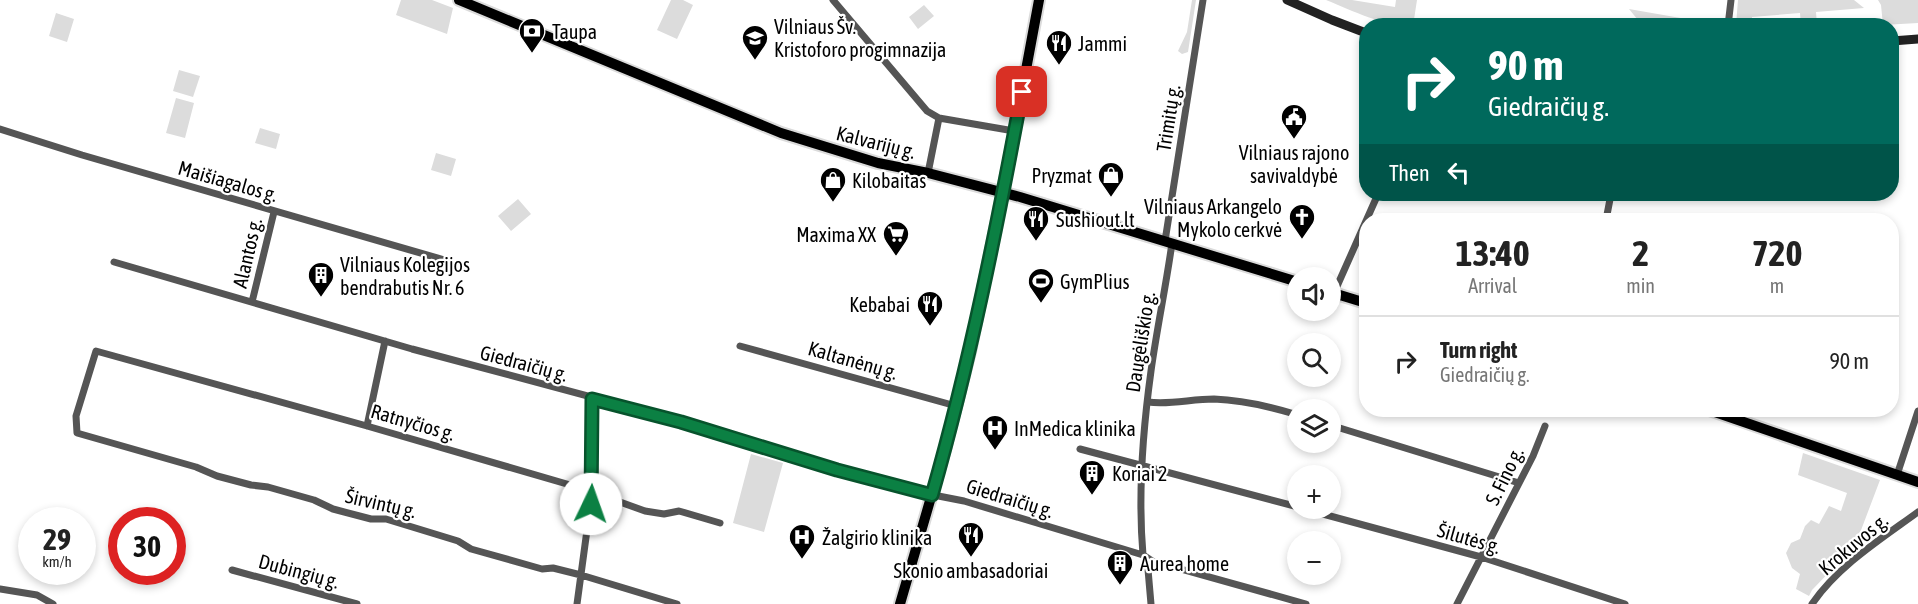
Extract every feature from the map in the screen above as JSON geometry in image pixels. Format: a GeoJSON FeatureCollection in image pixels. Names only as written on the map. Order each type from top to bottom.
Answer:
{"type":"FeatureCollection","features":[{"type":"Feature","properties":{"kind":"main road","name":"Kalvarijų g."},"geometry":{"type":"LineString","coordinates":[[459,0],[781,133],[861,158],[1002,192],[1287,279]]}},
{"type":"Feature","properties":{"kind":"main road"},"geometry":{"type":"LineString","coordinates":[[900,604],[957,406],[977,318],[1039,0]]}},
{"type":"Feature","properties":{"kind":"main road"},"geometry":{"type":"LineString","coordinates":[[1287,0],[1359,30]]}},
{"type":"Feature","properties":{"kind":"main road"},"geometry":{"type":"LineString","coordinates":[[1899,40],[1918,39]]}},
{"type":"Feature","properties":{"kind":"main road"},"geometry":{"type":"LineString","coordinates":[[1341,295],[1359,301]]}},
{"type":"Feature","properties":{"kind":"main road"},"geometry":{"type":"LineString","coordinates":[[1729,417],[1918,482]]}},
{"type":"Feature","properties":{"kind":"street"},"geometry":{"type":"LineString","coordinates":[[833,0],[927,111],[939,118],[1014,131]]}},
{"type":"Feature","properties":{"kind":"street","name":"Trimitų g."},"geometry":{"type":"LineString","coordinates":[[1169,242],[1203,0]]}},
{"type":"Feature","properties":{"kind":"street"},"geometry":{"type":"LineString","coordinates":[[1729,18],[1731,0]]}},
{"type":"Feature","properties":{"kind":"street"},"geometry":{"type":"LineString","coordinates":[[928,174],[939,118]]}},
{"type":"Feature","properties":{"kind":"street","name":"Maišiagalos g."},"geometry":{"type":"LineString","coordinates":[[2,130],[273,212],[448,261]]}},
{"type":"Feature","properties":{"kind":"street","name":"Alantos g."},"geometry":{"type":"LineString","coordinates":[[252,302],[273,212]]}},
{"type":"Feature","properties":{"kind":"street"},"geometry":{"type":"LineString","coordinates":[[1341,273],[1359,234]]}},
{"type":"Feature","properties":{"kind":"street","name":"Daugėliškio g."},"geometry":{"type":"LineString","coordinates":[[1151,604],[1145,557],[1143,464],[1151,371],[1169,242]]}},
{"type":"Feature","properties":{"kind":"street","name":"Giedraičių g."},"geometry":{"type":"LineString","coordinates":[[114,262],[385,341],[681,422],[837,470],[932,495],[957,499],[1306,604]]}},
{"type":"Feature","properties":{"kind":"street"},"geometry":{"type":"LineString","coordinates":[[367,426],[385,341]]}},
{"type":"Feature","properties":{"kind":"street","name":"Kaltanėnų g."},"geometry":{"type":"LineString","coordinates":[[740,346],[957,406]]}},
{"type":"Feature","properties":{"kind":"street","name":"Ratnyčios g."},"geometry":{"type":"LineString","coordinates":[[77,433],[76,416],[96,351],[367,426],[645,511],[664,514],[679,511],[720,523]]}},
{"type":"Feature","properties":{"kind":"street"},"geometry":{"type":"LineString","coordinates":[[577,604],[592,493],[592,399]]}},
{"type":"Feature","properties":{"kind":"street"},"geometry":{"type":"LineString","coordinates":[[1148,402],[1162,404],[1213,399],[1287,413]]}},
{"type":"Feature","properties":{"kind":"street"},"geometry":{"type":"LineString","coordinates":[[1897,475],[1918,411]]}},
{"type":"Feature","properties":{"kind":"street","name":"S. Fino g."},"geometry":{"type":"LineString","coordinates":[[1457,604],[1533,456],[1545,426]]}},
{"type":"Feature","properties":{"kind":"street"},"geometry":{"type":"LineString","coordinates":[[1341,428],[1519,483]]}},
{"type":"Feature","properties":{"kind":"street","name":"Širvintų g."},"geometry":{"type":"LineString","coordinates":[[77,433],[196,467],[217,476],[314,500],[333,509],[371,519],[386,519],[458,541],[471,549],[542,569],[553,568],[581,575],[676,604]]}},
{"type":"Feature","properties":{"kind":"street","name":"Šilutės g."},"geometry":{"type":"LineString","coordinates":[[1080,449],[1287,504]]}},
{"type":"Feature","properties":{"kind":"street","name":"Krokuvos g."},"geometry":{"type":"LineString","coordinates":[[1812,604],[1846,567],[1918,512]]}},
{"type":"Feature","properties":{"kind":"street","name":"Šilutės g."},"geometry":{"type":"LineString","coordinates":[[1341,519],[1481,557],[1625,604]]}},
{"type":"Feature","properties":{"kind":"street","name":"Dubingių g."},"geometry":{"type":"LineString","coordinates":[[232,570],[357,604]]}},
{"type":"Feature","properties":{"kind":"street"},"geometry":{"type":"LineString","coordinates":[[0,589],[37,595],[53,604]]}},
{"type":"Feature","properties":{"kind":"shaded area"},"geometry":{"type":"Polygon","coordinates":[[[401,0],[432,0],[453,8],[447,34],[396,15],[401,0]]]}},
{"type":"Feature","properties":{"kind":"shaded area"},"geometry":{"type":"Polygon","coordinates":[[[671,0],[683,0],[693,5],[677,39],[657,30],[671,0]]]}},
{"type":"Feature","properties":{"kind":"shaded area"},"geometry":{"type":"Polygon","coordinates":[[[1192,0],[1196,0],[1188,52],[1182,54],[1178,51],[1187,32],[1192,0]]]}},
{"type":"Feature","properties":{"kind":"shaded area"},"geometry":{"type":"Polygon","coordinates":[[[1326,0],[1352,0],[1395,7],[1396,0],[1417,0],[1414,18],[1371,18],[1326,0]]]}},
{"type":"Feature","properties":{"kind":"shaded area"},"geometry":{"type":"Polygon","coordinates":[[[1738,0],[1854,0],[1864,8],[1816,12],[1816,18],[1800,18],[1800,13],[1737,18],[1738,0]]]}},
{"type":"Feature","properties":{"kind":"shaded area"},"geometry":{"type":"Polygon","coordinates":[[[1878,0],[1918,0],[1918,23],[1899,24],[1899,18],[1882,18],[1878,0]]]}},
{"type":"Feature","properties":{"kind":"shaded area"},"geometry":{"type":"Polygon","coordinates":[[[924,5],[934,16],[918,29],[909,17],[924,5]]]}},
{"type":"Feature","properties":{"kind":"shaded area"},"geometry":{"type":"Polygon","coordinates":[[[1629,9],[1681,18],[1636,18],[1629,9]]]}},
{"type":"Feature","properties":{"kind":"shaded area"},"geometry":{"type":"Polygon","coordinates":[[[56,13],[74,19],[67,42],[49,36],[56,13]]]}},
{"type":"Feature","properties":{"kind":"shaded area"},"geometry":{"type":"Polygon","coordinates":[[[179,70],[200,76],[193,97],[173,91],[179,70]]]}},
{"type":"Feature","properties":{"kind":"shaded area"},"geometry":{"type":"Polygon","coordinates":[[[176,98],[194,103],[185,138],[166,133],[176,98]]]}},
{"type":"Feature","properties":{"kind":"shaded area"},"geometry":{"type":"Polygon","coordinates":[[[260,128],[280,134],[276,149],[255,143],[260,128]]]}},
{"type":"Feature","properties":{"kind":"shaded area"},"geometry":{"type":"Polygon","coordinates":[[[436,153],[456,159],[451,176],[431,170],[436,153]]]}},
{"type":"Feature","properties":{"kind":"shaded area"},"geometry":{"type":"Polygon","coordinates":[[[518,199],[531,214],[511,231],[498,216],[518,199]]]}},
{"type":"Feature","properties":{"kind":"shaded area"},"geometry":{"type":"Polygon","coordinates":[[[1803,453],[1880,480],[1852,554],[1843,558],[1809,596],[1796,589],[1800,574],[1792,568],[1786,553],[1791,543],[1800,539],[1805,526],[1811,520],[1819,524],[1829,506],[1841,511],[1847,493],[1798,475],[1803,453]]]}},
{"type":"Feature","properties":{"kind":"shaded area"},"geometry":{"type":"Polygon","coordinates":[[[751,454],[783,463],[764,532],[733,523],[751,454]]]}},
{"type":"Feature","properties":{"kind":"place","name":"Taupa"},"geometry":{"type":"Point","coordinates":[532,54]}},
{"type":"Feature","properties":{"kind":"place","name":"Vilniaus Šv. Kristoforo progimnazija"},"geometry":{"type":"Point","coordinates":[755,61]}},
{"type":"Feature","properties":{"kind":"place","name":"Jammi"},"geometry":{"type":"Point","coordinates":[1059,66]}},
{"type":"Feature","properties":{"kind":"place","name":"Vilniaus rajono savivaldybė"},"geometry":{"type":"Point","coordinates":[1294,140]}},
{"type":"Feature","properties":{"kind":"place","name":"Pryzmat"},"geometry":{"type":"Point","coordinates":[1111,198]}},
{"type":"Feature","properties":{"kind":"place","name":"Kilobaitas"},"geometry":{"type":"Point","coordinates":[833,203]}},
{"type":"Feature","properties":{"kind":"place","name":"Vilniaus Arkangelo Mykolo cerkvė"},"geometry":{"type":"Point","coordinates":[1302,240]}},
{"type":"Feature","properties":{"kind":"place","name":"Sushiout.lt"},"geometry":{"type":"Point","coordinates":[1036,242]}},
{"type":"Feature","properties":{"kind":"place","name":"Maxima XX"},"geometry":{"type":"Point","coordinates":[896,257]}},
{"type":"Feature","properties":{"kind":"place","name":"Vilniaus Kolegijos bendrabutis Nr. 6"},"geometry":{"type":"Point","coordinates":[321,298]}},
{"type":"Feature","properties":{"kind":"place","name":"GymPlius"},"geometry":{"type":"Point","coordinates":[1041,304]}},
{"type":"Feature","properties":{"kind":"place","name":"Kebabai"},"geometry":{"type":"Point","coordinates":[930,327]}},
{"type":"Feature","properties":{"kind":"place","name":"InMedica klinika"},"geometry":{"type":"Point","coordinates":[995,451]}},
{"type":"Feature","properties":{"kind":"place","name":"Koriai 2"},"geometry":{"type":"Point","coordinates":[1092,496]}},
{"type":"Feature","properties":{"kind":"place","name":"Skonio ambasadoriai"},"geometry":{"type":"Point","coordinates":[971,558]}},
{"type":"Feature","properties":{"kind":"place","name":"Žalgirio klinika"},"geometry":{"type":"Point","coordinates":[802,560]}},
{"type":"Feature","properties":{"kind":"place","name":"Aurea home"},"geometry":{"type":"Point","coordinates":[1120,586]}},
{"type":"Feature","properties":{"kind":"route"},"geometry":{"type":"LineString","coordinates":[[591,504],[592,399],[681,422],[837,470],[932,495],[974,335],[1022,92]]}}]}
